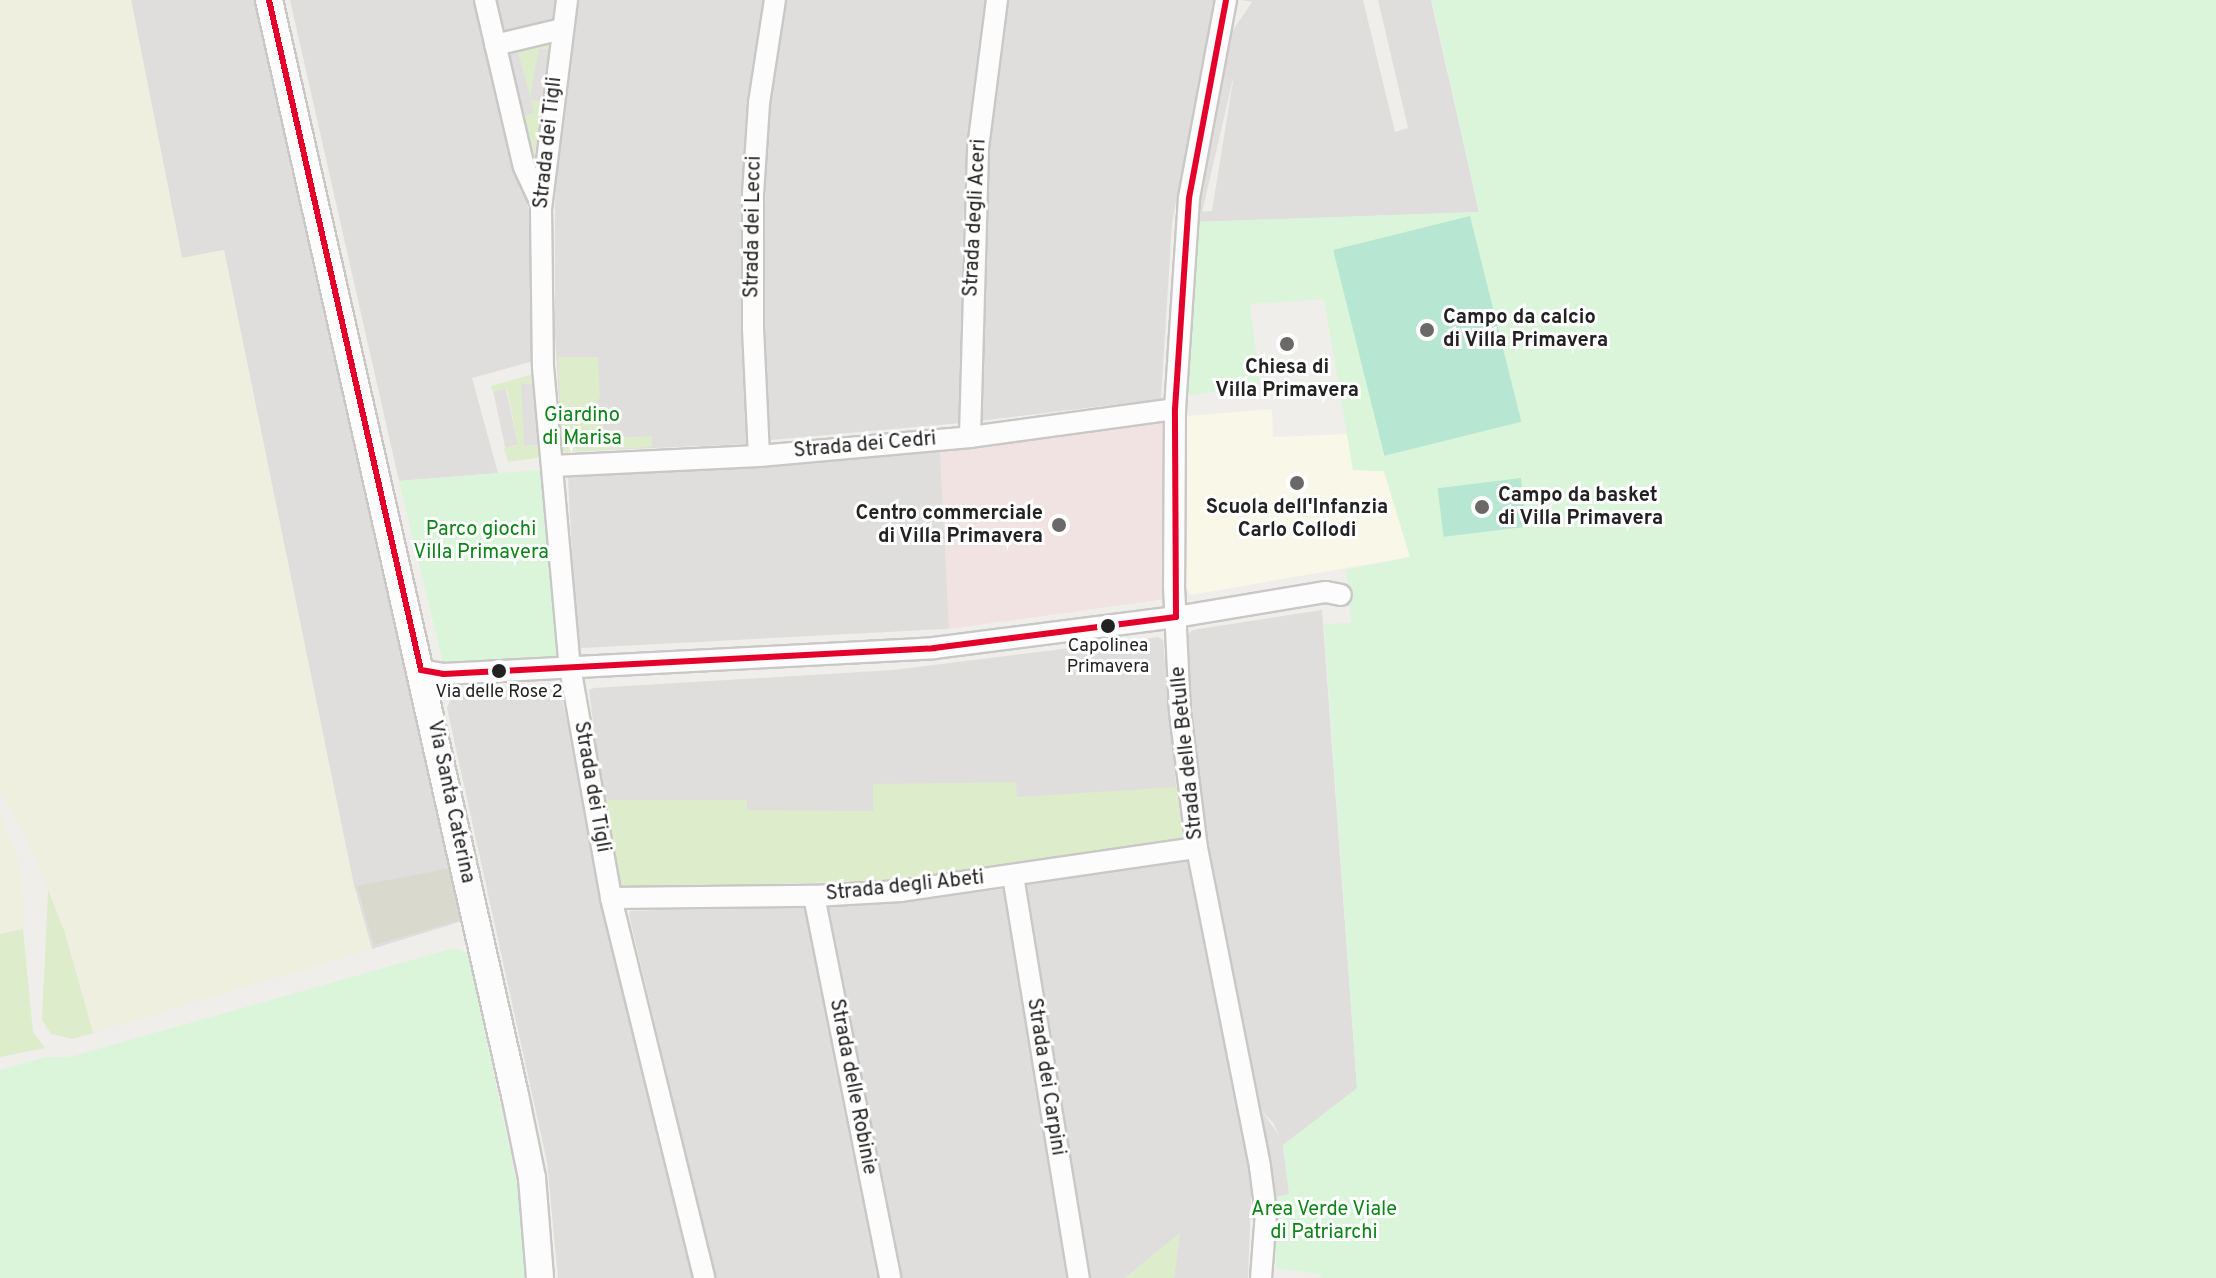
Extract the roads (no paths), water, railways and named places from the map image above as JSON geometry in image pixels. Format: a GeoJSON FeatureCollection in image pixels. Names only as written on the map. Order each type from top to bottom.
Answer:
{"type":"FeatureCollection","features":[{"type":"Feature","properties":{"kind":"street","name":"Via Santa Caterina"},"geometry":{"type":"LineString","coordinates":[[269,0],[532,1178],[540,1278]]}},
{"type":"Feature","properties":{"kind":"street"},"geometry":{"type":"LineString","coordinates":[[485,0],[524,167],[541,203]]}},
{"type":"Feature","properties":{"kind":"street","name":"Strada dei Tigli"},"geometry":{"type":"LineString","coordinates":[[567,0],[541,203],[543,367],[570,667],[611,898],[704,1278]]}},
{"type":"Feature","properties":{"kind":"street","name":"Strada dei Lecci"},"geometry":{"type":"LineString","coordinates":[[759,456],[753,328],[753,194],[759,103],[775,0]]}},
{"type":"Feature","properties":{"kind":"street","name":"Strada degli Aceri"},"geometry":{"type":"LineString","coordinates":[[970,437],[978,148],[997,0]]}},
{"type":"Feature","properties":{"kind":"street","name":"Strada delle Betulle"},"geometry":{"type":"LineString","coordinates":[[1226,0],[1189,198],[1175,409],[1176,617],[1180,712],[1197,848],[1260,1167],[1266,1213],[1261,1278]]}},
{"type":"Feature","properties":{"kind":"street"},"geometry":{"type":"LineString","coordinates":[[495,45],[562,29]]}},
{"type":"Feature","properties":{"kind":"street","name":"Strada dei Cedri"},"geometry":{"type":"LineString","coordinates":[[553,466],[759,456],[970,437],[1175,409]]}},
{"type":"Feature","properties":{"kind":"street"},"geometry":{"type":"LineString","coordinates":[[421,670],[431,674],[934,648],[1176,617],[1326,592],[1341,595]]}},
{"type":"Feature","properties":{"kind":"street","name":"Strada degli Abeti"},"geometry":{"type":"LineString","coordinates":[[611,898],[814,896],[901,891],[1197,848]]}},
{"type":"Feature","properties":{"kind":"street","name":"Strada dei Carpini"},"geometry":{"type":"LineString","coordinates":[[1013,876],[1079,1278]]}},
{"type":"Feature","properties":{"kind":"street","name":"Strada delle Robinie"},"geometry":{"type":"LineString","coordinates":[[814,896],[890,1278]]}},
{"type":"Feature","properties":{"kind":"place","name":"Campo da calcio di Villa Primavera"},"geometry":{"type":"Point","coordinates":[1427,330]}},
{"type":"Feature","properties":{"kind":"place","name":"Chiesa di Villa Primavera"},"geometry":{"type":"Point","coordinates":[1287,344]}},
{"type":"Feature","properties":{"kind":"place","name":"Scuola dell'Infanzia Carlo Collodi"},"geometry":{"type":"Point","coordinates":[1297,483]}},
{"type":"Feature","properties":{"kind":"place","name":"Campo da basket di Villa Primavera"},"geometry":{"type":"Point","coordinates":[1482,507]}},
{"type":"Feature","properties":{"kind":"place","name":"Centro commerciale di Villa Primavera"},"geometry":{"type":"Point","coordinates":[1059,525]}},
{"type":"Feature","properties":{"kind":"place","name":"Capolinea Primavera"},"geometry":{"type":"Point","coordinates":[1108,626]}},
{"type":"Feature","properties":{"kind":"place","name":"Via delle Rose 2"},"geometry":{"type":"Point","coordinates":[499,671]}},
{"type":"Feature","properties":{"kind":"park label","name":"Giardino di Marisa"},"geometry":{"type":"Point","coordinates":[582,428]}},
{"type":"Feature","properties":{"kind":"park label","name":"Parco giochi Villa Primavera"},"geometry":{"type":"Point","coordinates":[481,542]}},
{"type":"Feature","properties":{"kind":"park label","name":"Area Verde Viale di Patriarchi"},"geometry":{"type":"Point","coordinates":[1324,1222]}}]}
